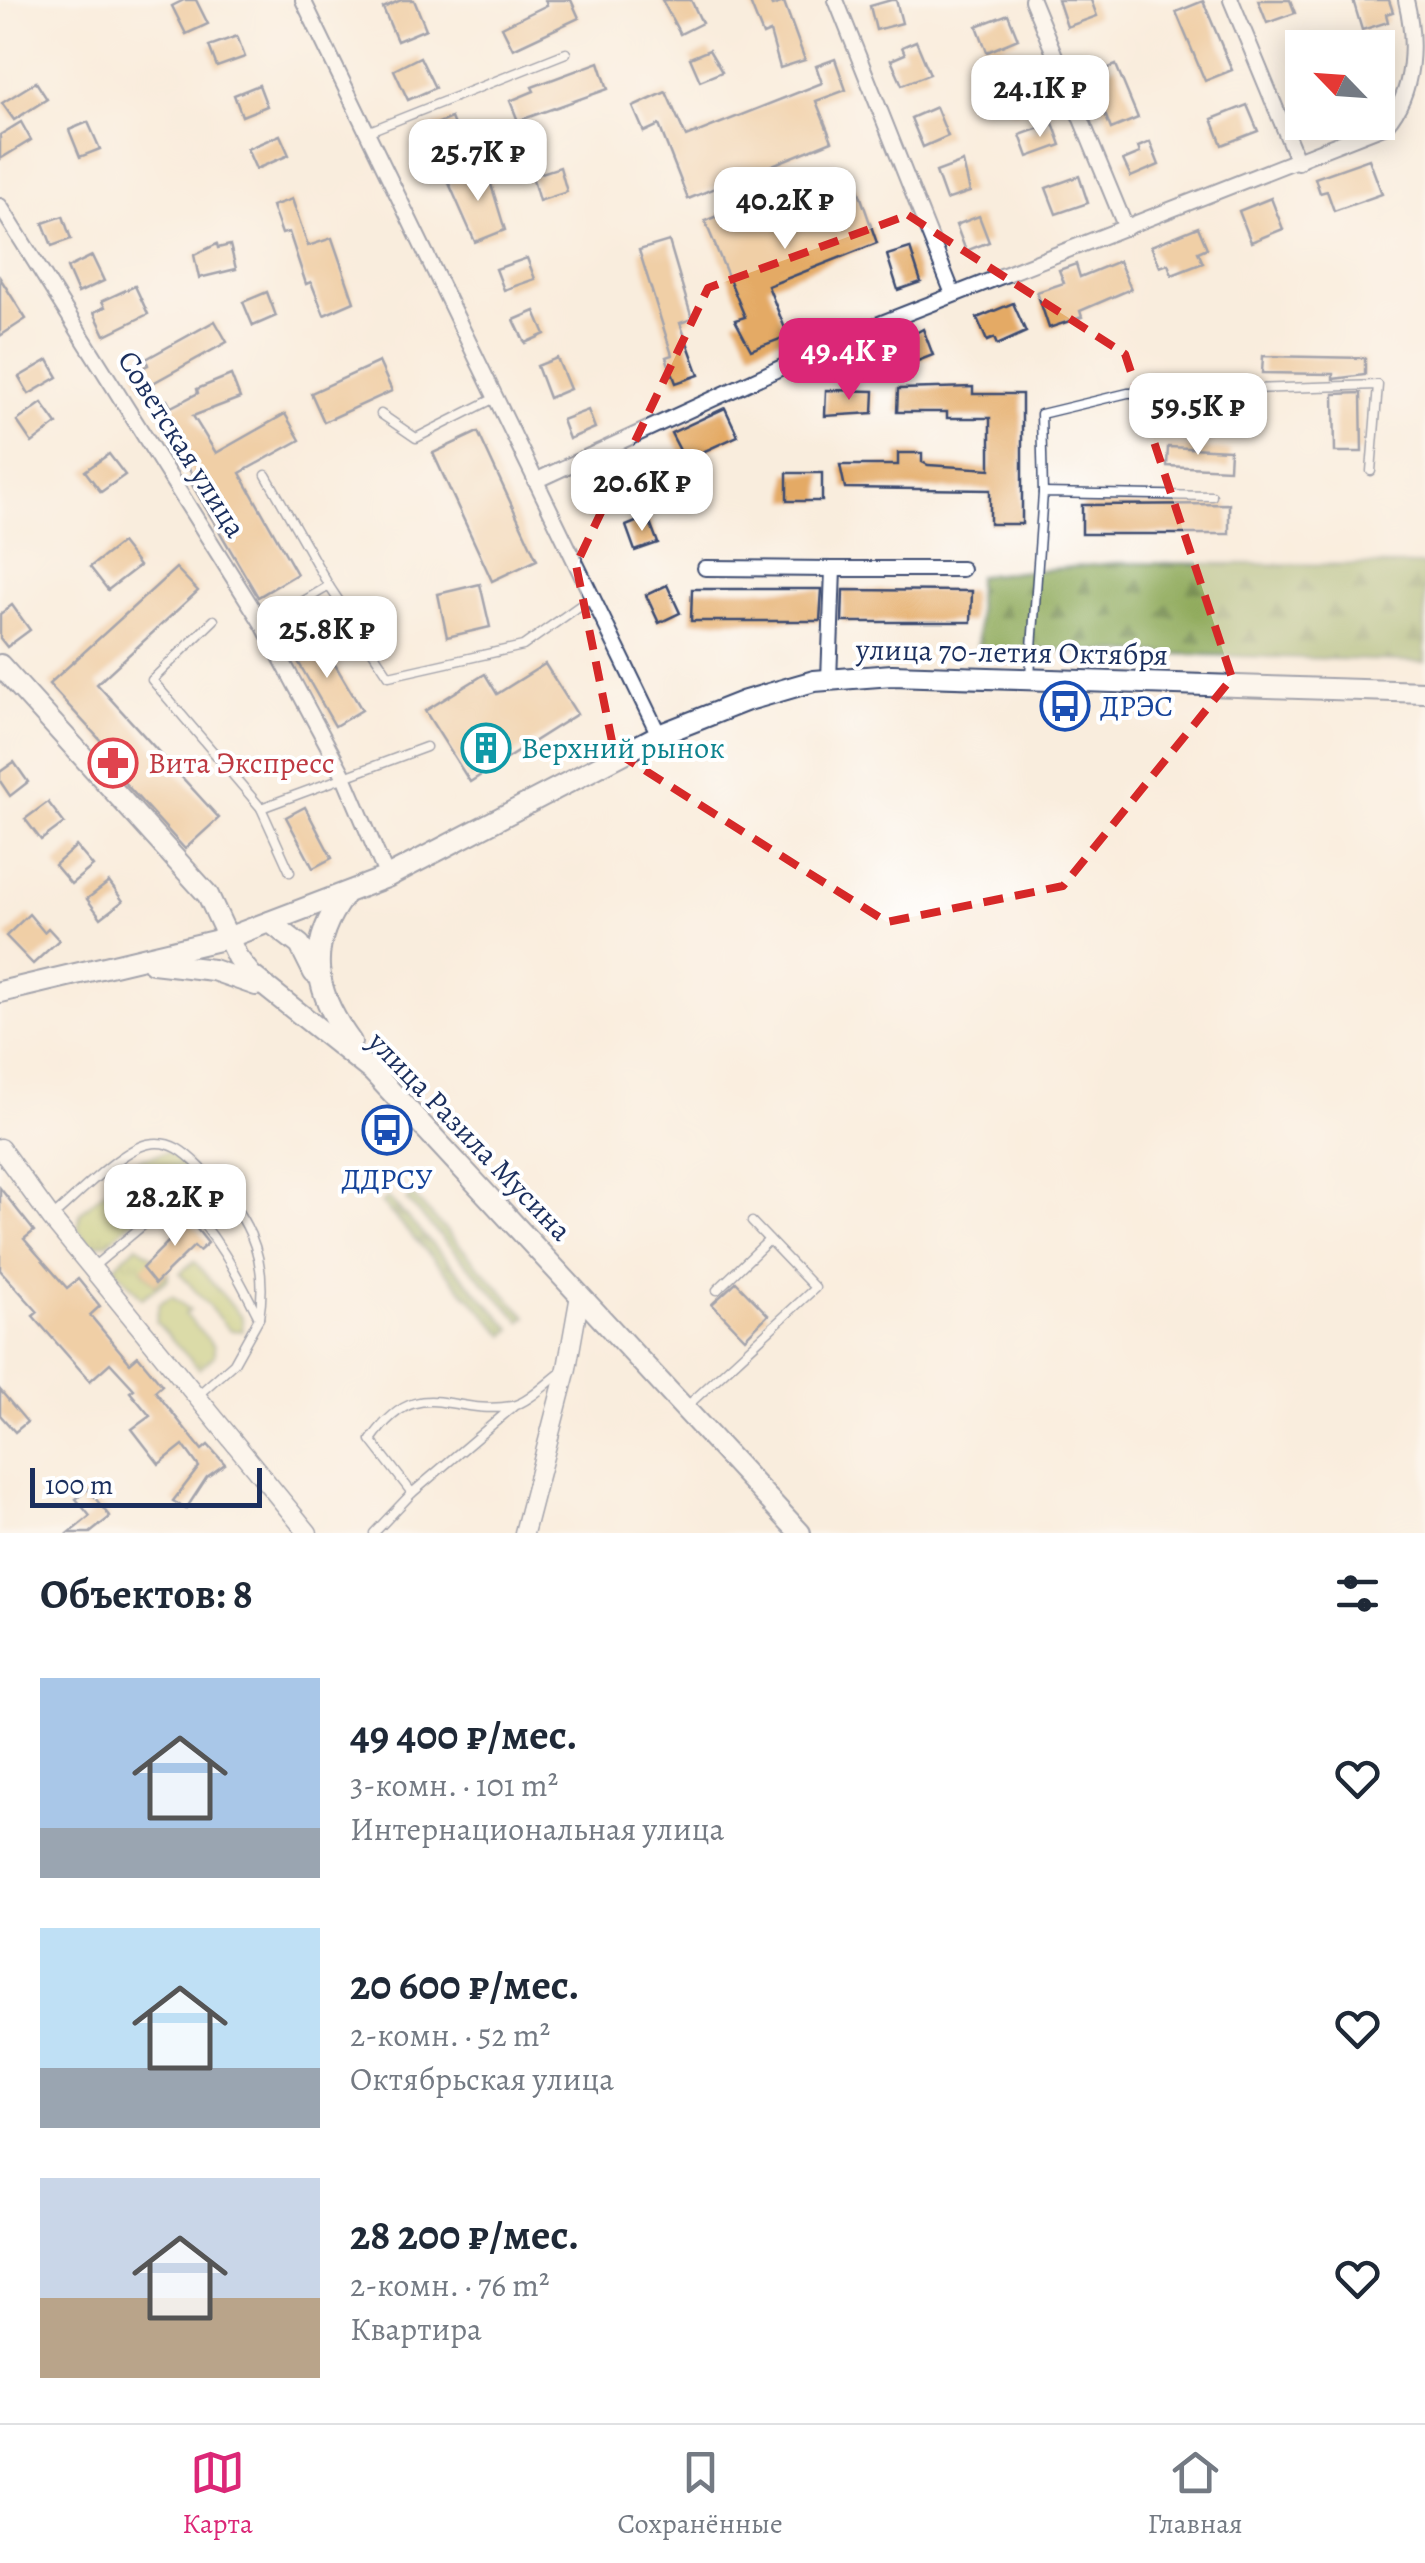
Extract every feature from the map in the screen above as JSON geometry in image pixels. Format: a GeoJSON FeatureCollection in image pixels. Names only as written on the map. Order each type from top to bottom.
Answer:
{"type":"FeatureCollection","features":[{"type":"Feature","properties":{"kind":"main road","name":"улица Разила Мусина"},"geometry":{"type":"LineString","coordinates":[[0,665],[208,896],[236,957],[267,989],[374,1072],[800,1533]]}},
{"type":"Feature","properties":{"kind":"main road","name":"улица 70-летия Октября"},"geometry":{"type":"LineString","coordinates":[[0,992],[227,938],[345,895],[659,736],[745,701],[829,680],[892,675],[1425,692]]}},
{"type":"Feature","properties":{"kind":"main road"},"geometry":{"type":"LineString","coordinates":[[317,979],[321,936],[345,895]]}},
{"type":"Feature","properties":{"kind":"main road"},"geometry":{"type":"LineString","coordinates":[[270,922],[300,945],[336,1021],[374,1072]]}},
{"type":"Feature","properties":{"kind":"main road"},"geometry":{"type":"LineString","coordinates":[[136,961],[213,970],[267,989]]}},
{"type":"Feature","properties":{"kind":"street"},"geometry":{"type":"LineString","coordinates":[[303,0],[659,736]]}},
{"type":"Feature","properties":{"kind":"street"},"geometry":{"type":"LineString","coordinates":[[836,0],[953,294]]}},
{"type":"Feature","properties":{"kind":"street"},"geometry":{"type":"LineString","coordinates":[[1032,0],[1126,228]]}},
{"type":"Feature","properties":{"kind":"street"},"geometry":{"type":"LineString","coordinates":[[1231,0],[1298,162]]}},
{"type":"Feature","properties":{"kind":"street"},"geometry":{"type":"LineString","coordinates":[[535,481],[854,334],[1386,125],[1401,108],[1420,30],[1406,0]]}},
{"type":"Feature","properties":{"kind":"street","name":"Советская улица"},"geometry":{"type":"LineString","coordinates":[[0,206],[263,625],[343,774],[387,877]]}},
{"type":"Feature","properties":{"kind":"street"},"geometry":{"type":"LineString","coordinates":[[705,568],[962,569]]}},
{"type":"Feature","properties":{"kind":"street"},"geometry":{"type":"LineString","coordinates":[[829,680],[833,569]]}},
{"type":"Feature","properties":{"kind":"street"},"geometry":{"type":"LineString","coordinates":[[0,1148],[51,1218],[308,1533]]}},
{"type":"Feature","properties":{"kind":"street"},"geometry":{"type":"LineString","coordinates":[[524,1533],[567,1368],[580,1296]]}},
{"type":"Feature","properties":{"kind":"lane"},"geometry":{"type":"LineString","coordinates":[[367,132],[566,53]]}},
{"type":"Feature","properties":{"kind":"lane"},"geometry":{"type":"LineString","coordinates":[[1029,680],[1043,493],[1041,414],[1128,393],[1378,385],[1371,472]]}},
{"type":"Feature","properties":{"kind":"lane"},"geometry":{"type":"LineString","coordinates":[[381,414],[416,438],[496,398]]}},
{"type":"Feature","properties":{"kind":"lane"},"geometry":{"type":"LineString","coordinates":[[266,474],[329,586],[389,676],[522,646],[592,597]]}},
{"type":"Feature","properties":{"kind":"lane"},"geometry":{"type":"LineString","coordinates":[[1043,493],[1212,496]]}},
{"type":"Feature","properties":{"kind":"lane"},"geometry":{"type":"LineString","coordinates":[[263,625],[329,586]]}},
{"type":"Feature","properties":{"kind":"lane"},"geometry":{"type":"LineString","coordinates":[[214,620],[152,680],[261,808],[290,872]]}},
{"type":"Feature","properties":{"kind":"lane"},"geometry":{"type":"LineString","coordinates":[[261,808],[343,774],[426,747]]}},
{"type":"Feature","properties":{"kind":"lane"},"geometry":{"type":"LineString","coordinates":[[51,1218],[132,1150],[163,1142],[185,1152],[244,1214],[259,1262],[263,1297],[259,1318],[234,1363],[198,1394]]}},
{"type":"Feature","properties":{"kind":"lane"},"geometry":{"type":"LineString","coordinates":[[93,1267],[178,1196],[228,1256],[259,1318]]}},
{"type":"Feature","properties":{"kind":"lane"},"geometry":{"type":"LineString","coordinates":[[686,1407],[815,1288],[752,1222]]}},
{"type":"Feature","properties":{"kind":"lane"},"geometry":{"type":"LineString","coordinates":[[718,1290],[770,1240]]}},
{"type":"Feature","properties":{"kind":"lane"},"geometry":{"type":"LineString","coordinates":[[374,1533],[412,1493],[514,1406],[567,1368]]}},
{"type":"Feature","properties":{"kind":"lane"},"geometry":{"type":"LineString","coordinates":[[412,1493],[371,1440],[388,1416],[422,1400],[514,1406]]}},
{"type":"Feature","properties":{"kind":"highlighted area"},"geometry":{"type":"Polygon","coordinates":[[[908,215],[1125,354],[1232,678],[1063,886],[887,922],[614,751],[576,565],[708,288],[908,215]]]}},
{"type":"Feature","properties":{"kind":"green space"},"geometry":{"type":"Polygon","coordinates":[[[1115,563],[1425,565],[1425,662],[978,648],[977,576],[1115,563]]]}},
{"type":"Feature","properties":{"kind":"green space"},"geometry":{"type":"Polygon","coordinates":[[[166,1152],[188,1162],[187,1174],[107,1243],[92,1245],[78,1230],[80,1213],[140,1159],[166,1152]]]}},
{"type":"Feature","properties":{"kind":"green space"},"geometry":{"type":"Polygon","coordinates":[[[412,1194],[527,1317],[521,1322],[406,1200],[412,1194]]]}},
{"type":"Feature","properties":{"kind":"green space"},"geometry":{"type":"Polygon","coordinates":[[[388,1197],[512,1329],[505,1336],[381,1203],[388,1197]]]}},
{"type":"Feature","properties":{"kind":"green space"},"geometry":{"type":"Polygon","coordinates":[[[137,1245],[154,1258],[142,1269],[155,1284],[168,1273],[168,1279],[142,1298],[114,1267],[137,1245]]]}},
{"type":"Feature","properties":{"kind":"green space"},"geometry":{"type":"Polygon","coordinates":[[[194,1261],[242,1318],[243,1331],[229,1330],[180,1273],[194,1261]]]}},
{"type":"Feature","properties":{"kind":"green space"},"geometry":{"type":"Polygon","coordinates":[[[172,1296],[190,1310],[185,1314],[214,1346],[214,1356],[199,1369],[156,1322],[159,1303],[172,1296]]]}},
{"type":"Feature","properties":{"kind":"building"},"geometry":{"type":"Polygon","coordinates":[[[196,0],[208,24],[186,34],[172,6],[196,0]]]}},
{"type":"Feature","properties":{"kind":"building"},"geometry":{"type":"Polygon","coordinates":[[[401,0],[414,0],[426,29],[397,41],[383,8],[401,0]]]}},
{"type":"Feature","properties":{"kind":"building"},"geometry":{"type":"Polygon","coordinates":[[[545,0],[571,0],[579,18],[513,49],[502,27],[547,5],[545,0]]]}},
{"type":"Feature","properties":{"kind":"building"},"geometry":{"type":"Polygon","coordinates":[[[662,0],[691,0],[702,23],[680,34],[662,0]]]}},
{"type":"Feature","properties":{"kind":"building"},"geometry":{"type":"Polygon","coordinates":[[[749,0],[769,0],[772,6],[784,2],[805,60],[780,68],[770,32],[763,35],[749,0]]]}},
{"type":"Feature","properties":{"kind":"building"},"geometry":{"type":"Polygon","coordinates":[[[896,0],[902,23],[876,30],[870,6],[896,0]]]}},
{"type":"Feature","properties":{"kind":"building"},"geometry":{"type":"Polygon","coordinates":[[[1058,0],[1091,0],[1097,16],[1067,27],[1058,0]]]}},
{"type":"Feature","properties":{"kind":"building"},"geometry":{"type":"Polygon","coordinates":[[[1258,0],[1290,0],[1295,13],[1267,23],[1258,0]]]}},
{"type":"Feature","properties":{"kind":"building"},"geometry":{"type":"Polygon","coordinates":[[[1353,0],[1389,0],[1393,12],[1386,14],[1388,22],[1362,30],[1353,0]]]}},
{"type":"Feature","properties":{"kind":"building"},"geometry":{"type":"Polygon","coordinates":[[[1203,1],[1232,70],[1205,81],[1176,12],[1203,1]]]}},
{"type":"Feature","properties":{"kind":"building"},"geometry":{"type":"Polygon","coordinates":[[[1008,14],[1018,39],[987,52],[977,26],[1008,14]]]}},
{"type":"Feature","properties":{"kind":"building"},"geometry":{"type":"Polygon","coordinates":[[[237,36],[245,57],[217,67],[209,46],[237,36]]]}},
{"type":"Feature","properties":{"kind":"building"},"geometry":{"type":"Polygon","coordinates":[[[916,41],[930,74],[902,85],[891,60],[905,54],[902,47],[916,41]]]}},
{"type":"Feature","properties":{"kind":"building"},"geometry":{"type":"Polygon","coordinates":[[[709,50],[722,72],[700,81],[690,58],[709,50]]]}},
{"type":"Feature","properties":{"kind":"building"},"geometry":{"type":"Polygon","coordinates":[[[420,57],[435,88],[408,100],[394,70],[420,57]]]}},
{"type":"Feature","properties":{"kind":"building"},"geometry":{"type":"Polygon","coordinates":[[[835,59],[846,90],[816,101],[832,141],[688,199],[659,125],[644,132],[633,107],[666,92],[686,137],[822,83],[816,66],[835,59]]]}},
{"type":"Feature","properties":{"kind":"building"},"geometry":{"type":"Polygon","coordinates":[[[599,62],[608,89],[518,121],[510,101],[534,91],[532,87],[599,62]]]}},
{"type":"Feature","properties":{"kind":"building"},"geometry":{"type":"Polygon","coordinates":[[[1116,65],[1138,118],[1111,129],[1090,76],[1116,65]]]}},
{"type":"Feature","properties":{"kind":"building"},"geometry":{"type":"Polygon","coordinates":[[[1034,77],[1043,101],[1015,112],[1009,109],[1002,89],[1034,77]]]}},
{"type":"Feature","properties":{"kind":"building"},"geometry":{"type":"Polygon","coordinates":[[[36,82],[47,99],[14,120],[2,103],[36,82]]]}},
{"type":"Feature","properties":{"kind":"building"},"geometry":{"type":"Polygon","coordinates":[[[259,85],[267,106],[242,116],[234,95],[259,85]]]}},
{"type":"Feature","properties":{"kind":"building"},"geometry":{"type":"Polygon","coordinates":[[[1247,105],[1258,131],[1222,145],[1212,119],[1247,105]]]}},
{"type":"Feature","properties":{"kind":"building"},"geometry":{"type":"Polygon","coordinates":[[[936,107],[948,136],[923,147],[911,118],[936,107]]]}},
{"type":"Feature","properties":{"kind":"building"},"geometry":{"type":"Polygon","coordinates":[[[451,118],[464,150],[435,162],[422,130],[451,118]]]}},
{"type":"Feature","properties":{"kind":"building"},"geometry":{"type":"Polygon","coordinates":[[[21,122],[31,140],[0,159],[0,135],[21,122]]]}},
{"type":"Feature","properties":{"kind":"building"},"geometry":{"type":"Polygon","coordinates":[[[88,122],[100,149],[80,157],[69,130],[88,122]]]}},
{"type":"Feature","properties":{"kind":"building"},"geometry":{"type":"Polygon","coordinates":[[[1053,123],[1061,145],[1028,157],[1020,135],[1053,123]]]}},
{"type":"Feature","properties":{"kind":"building"},"geometry":{"type":"Polygon","coordinates":[[[280,135],[289,155],[256,169],[247,149],[280,135]]]}},
{"type":"Feature","properties":{"kind":"building"},"geometry":{"type":"Polygon","coordinates":[[[1150,142],[1159,165],[1131,177],[1123,160],[1140,153],[1138,147],[1150,142]]]}},
{"type":"Feature","properties":{"kind":"building"},"geometry":{"type":"Polygon","coordinates":[[[1369,159],[1382,194],[1334,211],[1327,191],[1320,193],[1315,178],[1369,159]]]}},
{"type":"Feature","properties":{"kind":"building"},"geometry":{"type":"Polygon","coordinates":[[[963,162],[970,192],[946,200],[936,172],[963,162]]]}},
{"type":"Feature","properties":{"kind":"building"},"geometry":{"type":"Polygon","coordinates":[[[560,167],[567,192],[539,201],[532,176],[560,167]]]}},
{"type":"Feature","properties":{"kind":"building"},"geometry":{"type":"Polygon","coordinates":[[[486,168],[505,230],[475,242],[448,181],[486,168]]]}},
{"type":"Feature","properties":{"kind":"building"},"geometry":{"type":"Polygon","coordinates":[[[1079,176],[1088,203],[1056,214],[1046,188],[1079,176]]]}},
{"type":"Feature","properties":{"kind":"building"},"geometry":{"type":"Polygon","coordinates":[[[857,186],[877,243],[768,286],[788,336],[751,350],[735,320],[745,317],[705,221],[751,202],[757,216],[857,186]]]}},
{"type":"Feature","properties":{"kind":"building"},"geometry":{"type":"Polygon","coordinates":[[[1271,198],[1283,229],[1251,242],[1239,211],[1271,198]]]}},
{"type":"Feature","properties":{"kind":"building"},"geometry":{"type":"Polygon","coordinates":[[[292,199],[308,246],[332,238],[354,302],[324,315],[311,282],[306,284],[289,232],[282,234],[272,206],[292,199]]]}},
{"type":"Feature","properties":{"kind":"building"},"geometry":{"type":"Polygon","coordinates":[[[63,216],[71,239],[52,246],[43,223],[63,216]]]}},
{"type":"Feature","properties":{"kind":"building"},"geometry":{"type":"Polygon","coordinates":[[[979,216],[989,242],[966,251],[956,225],[979,216]]]}},
{"type":"Feature","properties":{"kind":"building"},"geometry":{"type":"Polygon","coordinates":[[[1198,227],[1207,248],[1198,252],[1203,263],[1172,275],[1168,264],[1160,267],[1151,246],[1198,227]]]}},
{"type":"Feature","properties":{"kind":"building"},"geometry":{"type":"Polygon","coordinates":[[[669,241],[692,319],[680,323],[699,375],[676,383],[666,357],[672,355],[639,250],[669,241]]]}},
{"type":"Feature","properties":{"kind":"building"},"geometry":{"type":"Polygon","coordinates":[[[217,244],[218,248],[230,245],[236,269],[199,278],[194,255],[217,244]]]}},
{"type":"Feature","properties":{"kind":"building"},"geometry":{"type":"Polygon","coordinates":[[[910,248],[921,282],[898,290],[887,255],[910,248]]]}},
{"type":"Feature","properties":{"kind":"building"},"geometry":{"type":"Polygon","coordinates":[[[92,256],[104,281],[78,293],[67,268],[92,256]]]}},
{"type":"Feature","properties":{"kind":"building"},"geometry":{"type":"Polygon","coordinates":[[[527,258],[535,279],[504,290],[496,269],[527,258]]]}},
{"type":"Feature","properties":{"kind":"building"},"geometry":{"type":"Polygon","coordinates":[[[1119,261],[1131,289],[1080,311],[1082,317],[1049,328],[1037,292],[1064,283],[1059,270],[1076,264],[1080,277],[1119,261]]]}},
{"type":"Feature","properties":{"kind":"building"},"geometry":{"type":"Polygon","coordinates":[[[0,278],[26,319],[0,336],[0,278]]]}},
{"type":"Feature","properties":{"kind":"building"},"geometry":{"type":"Polygon","coordinates":[[[135,286],[148,314],[105,335],[94,312],[105,307],[102,301],[135,286]]]}},
{"type":"Feature","properties":{"kind":"building"},"geometry":{"type":"Polygon","coordinates":[[[267,292],[276,316],[253,326],[243,302],[267,292]]]}},
{"type":"Feature","properties":{"kind":"building"},"geometry":{"type":"Polygon","coordinates":[[[1013,303],[1026,332],[997,345],[994,338],[987,341],[977,318],[1013,303]]]}},
{"type":"Feature","properties":{"kind":"building"},"geometry":{"type":"Polygon","coordinates":[[[535,311],[545,334],[525,343],[514,320],[535,311]]]}},
{"type":"Feature","properties":{"kind":"building"},"geometry":{"type":"Polygon","coordinates":[[[215,321],[227,342],[142,389],[134,372],[148,365],[146,359],[215,321]]]}},
{"type":"Feature","properties":{"kind":"building"},"geometry":{"type":"Polygon","coordinates":[[[923,329],[933,355],[905,366],[896,344],[923,329]]]}},
{"type":"Feature","properties":{"kind":"building"},"geometry":{"type":"Polygon","coordinates":[[[1263,356],[1365,358],[1365,375],[1333,379],[1333,374],[1262,373],[1263,356]]]}},
{"type":"Feature","properties":{"kind":"building"},"geometry":{"type":"Polygon","coordinates":[[[557,358],[570,389],[549,398],[537,366],[557,358]]]}},
{"type":"Feature","properties":{"kind":"building"},"geometry":{"type":"Polygon","coordinates":[[[48,360],[58,377],[29,394],[19,377],[48,360]]]}},
{"type":"Feature","properties":{"kind":"building"},"geometry":{"type":"Polygon","coordinates":[[[379,362],[392,391],[324,422],[311,393],[379,362]]]}},
{"type":"Feature","properties":{"kind":"building"},"geometry":{"type":"Polygon","coordinates":[[[231,375],[240,398],[193,416],[216,453],[285,414],[300,440],[240,473],[297,574],[258,597],[188,478],[192,475],[156,404],[167,400],[171,407],[198,393],[197,389],[231,375]]]}},
{"type":"Feature","properties":{"kind":"building"},"geometry":{"type":"Polygon","coordinates":[[[973,387],[973,394],[1022,394],[1022,524],[990,524],[990,490],[845,488],[840,465],[898,465],[898,453],[922,453],[922,462],[928,465],[990,469],[990,418],[947,418],[947,412],[897,412],[898,389],[973,387]]]}},
{"type":"Feature","properties":{"kind":"building"},"geometry":{"type":"Polygon","coordinates":[[[826,390],[874,391],[873,413],[825,416],[826,390]]]}},
{"type":"Feature","properties":{"kind":"building"},"geometry":{"type":"Polygon","coordinates":[[[1361,393],[1362,452],[1335,452],[1334,394],[1361,393]]]}},
{"type":"Feature","properties":{"kind":"building"},"geometry":{"type":"Polygon","coordinates":[[[42,403],[57,424],[32,443],[17,421],[42,403]]]}},
{"type":"Feature","properties":{"kind":"building"},"geometry":{"type":"Polygon","coordinates":[[[725,408],[738,436],[685,460],[671,433],[725,408]]]}},
{"type":"Feature","properties":{"kind":"building"},"geometry":{"type":"Polygon","coordinates":[[[588,410],[595,428],[569,439],[562,420],[588,410]]]}},
{"type":"Feature","properties":{"kind":"building"},"geometry":{"type":"Polygon","coordinates":[[[478,432],[537,560],[492,581],[433,453],[478,432]]]}},
{"type":"Feature","properties":{"kind":"building"},"geometry":{"type":"Polygon","coordinates":[[[1168,447],[1230,450],[1229,469],[1167,466],[1168,447]]]}},
{"type":"Feature","properties":{"kind":"building"},"geometry":{"type":"Polygon","coordinates":[[[109,454],[125,475],[101,492],[85,471],[109,454]]]}},
{"type":"Feature","properties":{"kind":"building"},"geometry":{"type":"Polygon","coordinates":[[[787,473],[822,473],[822,501],[787,501],[787,473]]]}},
{"type":"Feature","properties":{"kind":"building"},"geometry":{"type":"Polygon","coordinates":[[[620,474],[630,498],[606,508],[596,484],[620,474]]]}},
{"type":"Feature","properties":{"kind":"building"},"geometry":{"type":"Polygon","coordinates":[[[1229,504],[1229,534],[1082,534],[1082,505],[1229,504]]]}},
{"type":"Feature","properties":{"kind":"building"},"geometry":{"type":"Polygon","coordinates":[[[648,517],[658,543],[635,551],[626,526],[648,517]]]}},
{"type":"Feature","properties":{"kind":"building"},"geometry":{"type":"Polygon","coordinates":[[[121,543],[139,566],[108,590],[90,567],[121,543]]]}},
{"type":"Feature","properties":{"kind":"building"},"geometry":{"type":"Polygon","coordinates":[[[176,568],[198,591],[97,684],[219,818],[185,849],[103,759],[111,752],[49,684],[176,568]]]}},
{"type":"Feature","properties":{"kind":"building"},"geometry":{"type":"Polygon","coordinates":[[[480,584],[490,627],[447,637],[438,594],[480,584]]]}},
{"type":"Feature","properties":{"kind":"building"},"geometry":{"type":"Polygon","coordinates":[[[667,585],[680,613],[659,623],[646,595],[667,585]]]}},
{"type":"Feature","properties":{"kind":"building"},"geometry":{"type":"Polygon","coordinates":[[[692,589],[822,589],[820,621],[691,621],[692,589]]]}},
{"type":"Feature","properties":{"kind":"building"},"geometry":{"type":"Polygon","coordinates":[[[843,590],[972,591],[971,622],[842,622],[843,590]]]}},
{"type":"Feature","properties":{"kind":"building"},"geometry":{"type":"Polygon","coordinates":[[[12,605],[30,630],[7,647],[0,638],[0,614],[12,605]]]}},
{"type":"Feature","properties":{"kind":"building"},"geometry":{"type":"Polygon","coordinates":[[[318,636],[362,710],[335,726],[292,651],[318,636]]]}},
{"type":"Feature","properties":{"kind":"building","name":"Верхний рынок"},"geometry":{"type":"Polygon","coordinates":[[[545,664],[577,714],[470,782],[425,711],[485,674],[497,694],[545,664]]]}},
{"type":"Feature","properties":{"kind":"building"},"geometry":{"type":"Polygon","coordinates":[[[14,762],[28,782],[10,796],[0,781],[0,772],[14,762]]]}},
{"type":"Feature","properties":{"kind":"building"},"geometry":{"type":"Polygon","coordinates":[[[48,802],[64,823],[41,840],[25,819],[48,802]]]}},
{"type":"Feature","properties":{"kind":"building"},"geometry":{"type":"Polygon","coordinates":[[[305,807],[332,858],[313,868],[286,817],[305,807]]]}},
{"type":"Feature","properties":{"kind":"building"},"geometry":{"type":"Polygon","coordinates":[[[76,846],[93,866],[71,884],[55,865],[76,846]]]}},
{"type":"Feature","properties":{"kind":"building"},"geometry":{"type":"Polygon","coordinates":[[[109,882],[123,901],[101,918],[87,899],[109,882]]]}},
{"type":"Feature","properties":{"kind":"building"},"geometry":{"type":"Polygon","coordinates":[[[29,914],[44,932],[48,928],[59,940],[33,964],[6,936],[29,914]]]}},
{"type":"Feature","properties":{"kind":"building"},"geometry":{"type":"Polygon","coordinates":[[[0,1188],[34,1231],[24,1239],[67,1288],[78,1279],[100,1306],[90,1315],[130,1363],[138,1356],[162,1385],[155,1391],[202,1450],[208,1445],[225,1464],[207,1477],[186,1509],[173,1501],[199,1467],[183,1445],[159,1464],[132,1429],[150,1416],[130,1392],[134,1389],[110,1363],[90,1381],[33,1316],[38,1312],[0,1270],[0,1188]]]}},
{"type":"Feature","properties":{"kind":"building"},"geometry":{"type":"Polygon","coordinates":[[[184,1213],[208,1243],[199,1251],[194,1246],[155,1284],[142,1268],[180,1230],[173,1223],[184,1213]]]}},
{"type":"Feature","properties":{"kind":"building"},"geometry":{"type":"Polygon","coordinates":[[[736,1282],[768,1315],[745,1338],[712,1304],[736,1282]]]}},
{"type":"Feature","properties":{"kind":"building"},"geometry":{"type":"Polygon","coordinates":[[[0,1390],[27,1422],[15,1432],[0,1415],[0,1390]]]}},
{"type":"Feature","properties":{"kind":"building"},"geometry":{"type":"Polygon","coordinates":[[[88,1489],[110,1517],[90,1533],[69,1533],[90,1516],[76,1499],[88,1489]]]}},
{"type":"Feature","properties":{"kind":"place","name":"ДРЭС"},"geometry":{"type":"Point","coordinates":[1065,706]}},
{"type":"Feature","properties":{"kind":"place","name":"Верхний рынок"},"geometry":{"type":"Point","coordinates":[486,748]}},
{"type":"Feature","properties":{"kind":"place","name":"Вита Экспресс"},"geometry":{"type":"Point","coordinates":[113,763]}},
{"type":"Feature","properties":{"kind":"place","name":"ДДРСУ"},"geometry":{"type":"Point","coordinates":[387,1130]}}]}
